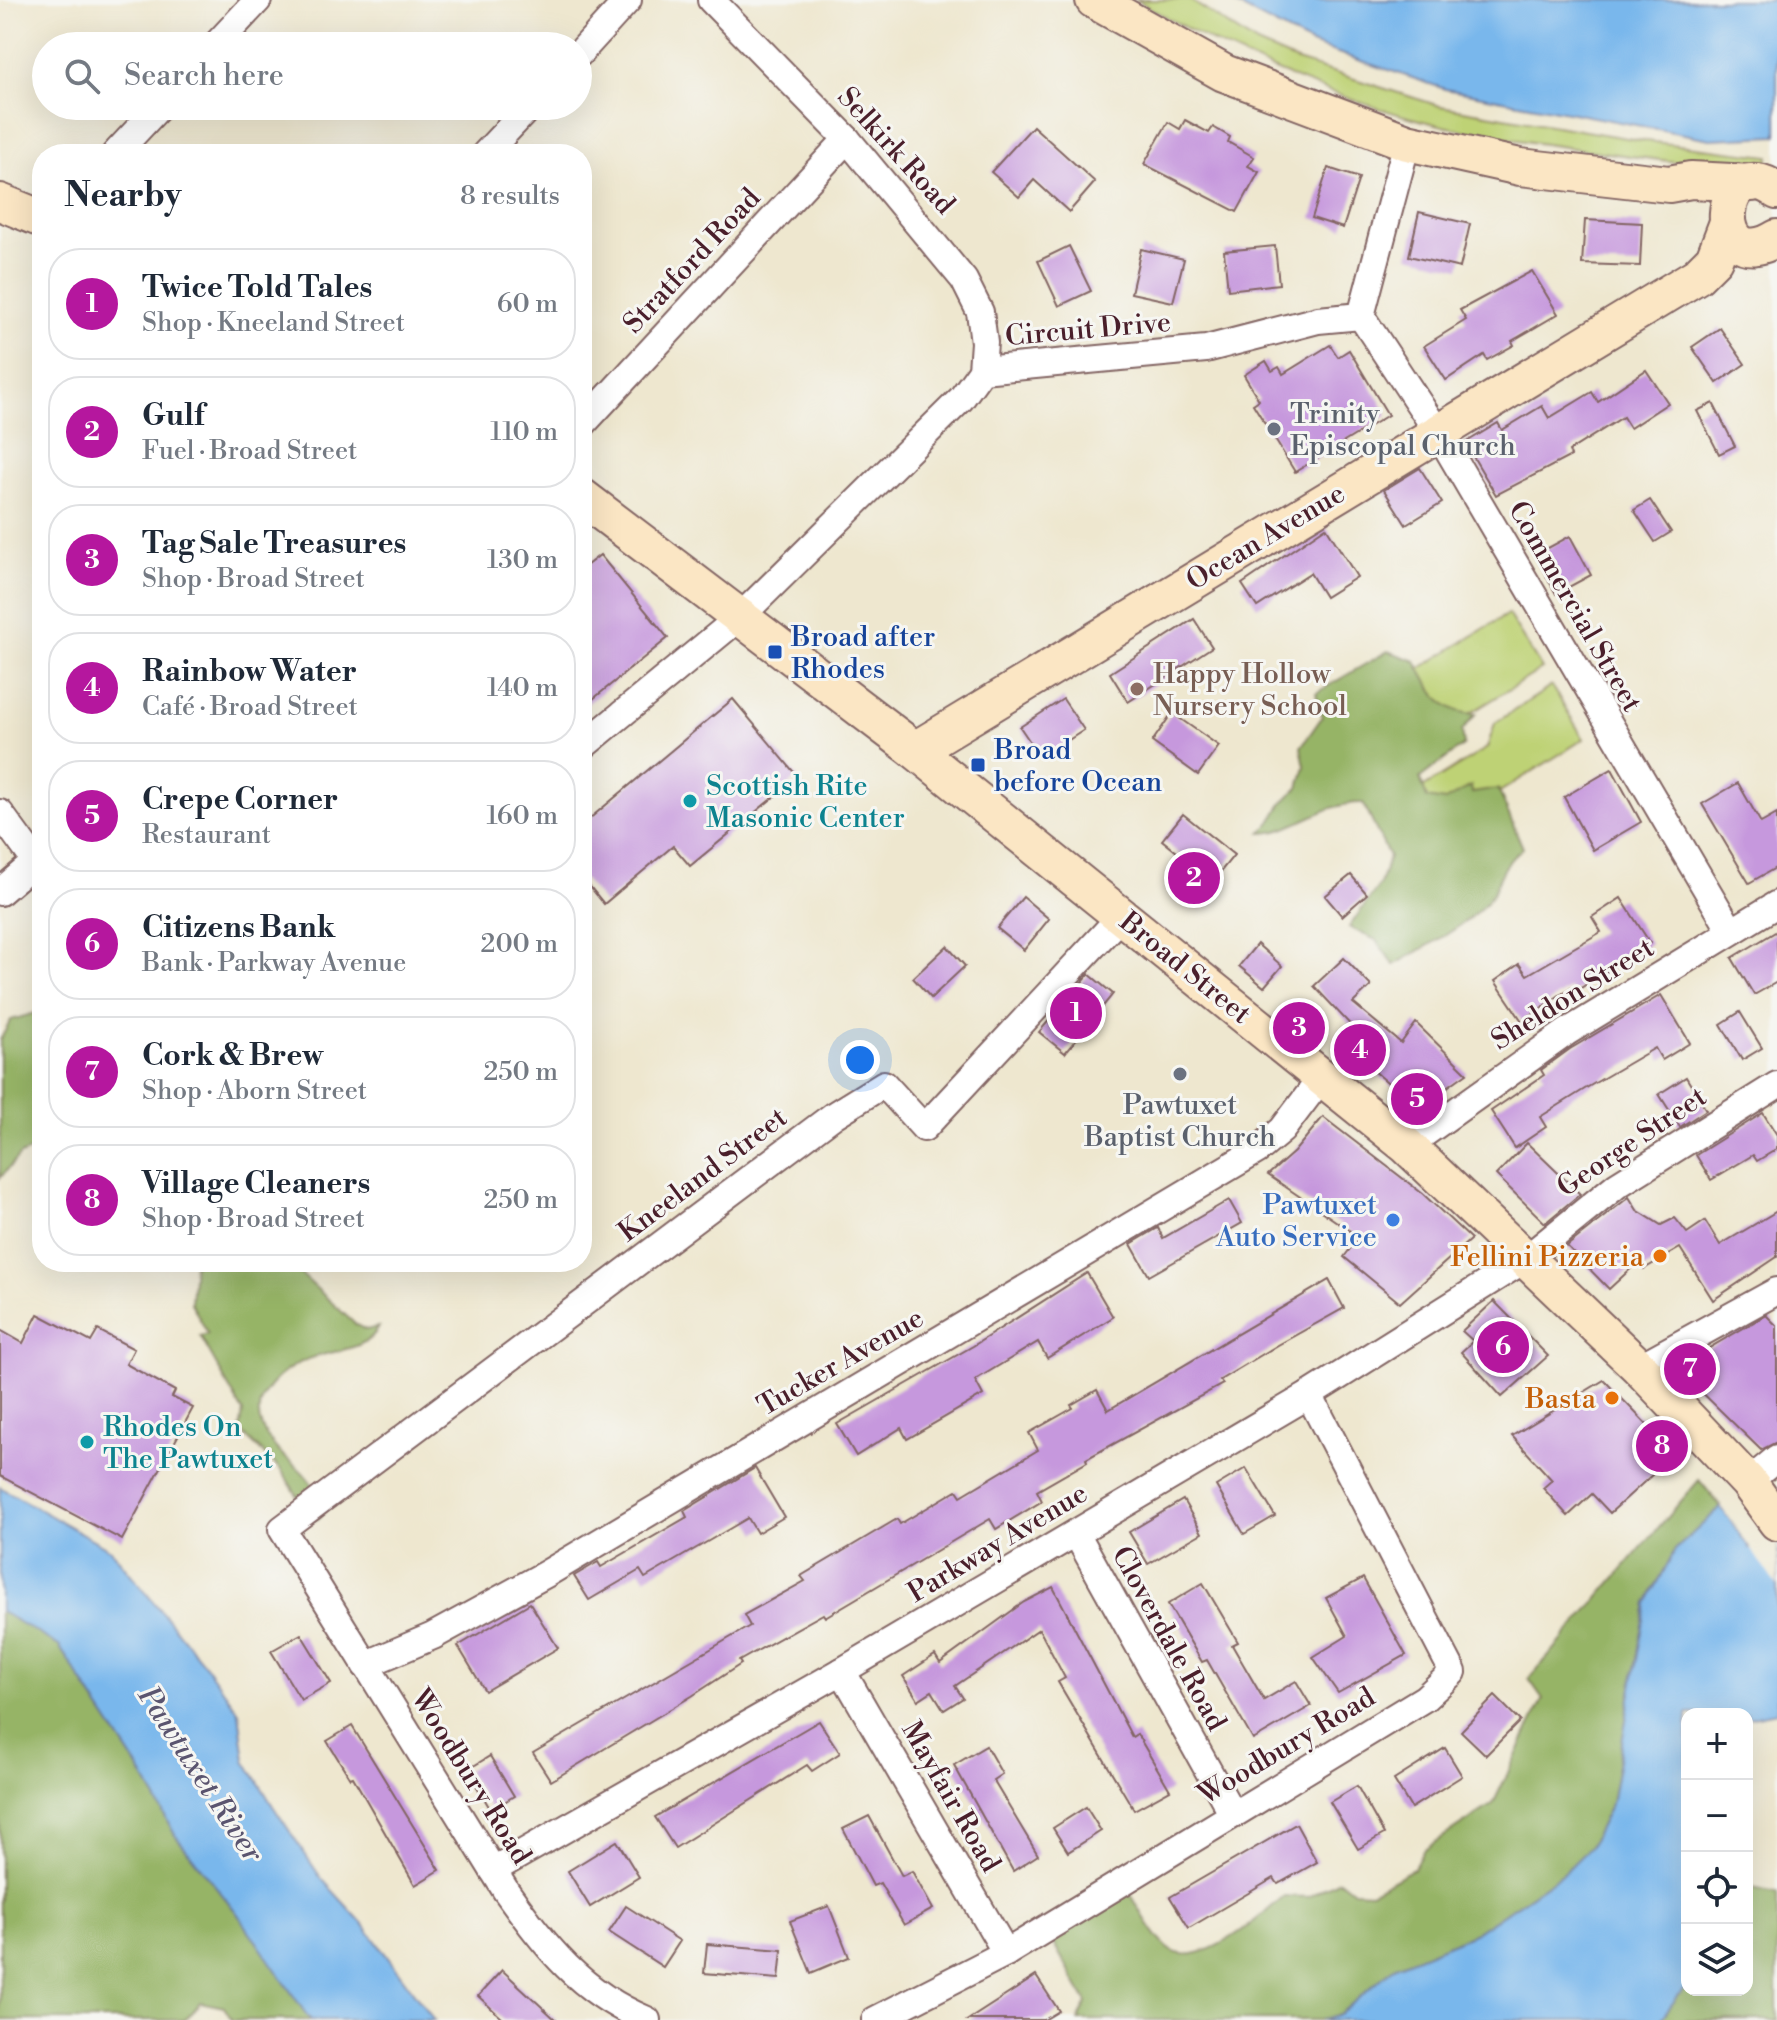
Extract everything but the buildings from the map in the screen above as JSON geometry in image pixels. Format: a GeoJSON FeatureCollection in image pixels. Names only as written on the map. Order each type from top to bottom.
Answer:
{"type":"FeatureCollection","features":[{"type":"Feature","properties":{"kind":"street"},"geometry":{"type":"LineString","coordinates":[[228,32],[258,0]]}},
{"type":"Feature","properties":{"kind":"street"},"geometry":{"type":"LineString","coordinates":[[592,40],[628,0]]}},
{"type":"Feature","properties":{"kind":"street","name":"Selkirk Road"},"geometry":{"type":"LineString","coordinates":[[711,0],[847,139],[964,280],[980,312],[984,342],[982,370]]}},
{"type":"Feature","properties":{"kind":"street"},"geometry":{"type":"LineString","coordinates":[[1094,0],[1224,73],[1407,142],[1520,167],[1669,184],[1699,196],[1726,220]]}},
{"type":"Feature","properties":{"kind":"street"},"geometry":{"type":"LineString","coordinates":[[124,144],[147,120]]}},
{"type":"Feature","properties":{"kind":"street"},"geometry":{"type":"LineString","coordinates":[[494,144],[517,120]]}},
{"type":"Feature","properties":{"kind":"street","name":"Stratford Road"},"geometry":{"type":"LineString","coordinates":[[592,414],[847,139]]}},
{"type":"Feature","properties":{"kind":"street"},"geometry":{"type":"LineString","coordinates":[[1361,316],[1407,142]]}},
{"type":"Feature","properties":{"kind":"street"},"geometry":{"type":"LineString","coordinates":[[1669,184],[1691,180],[1770,187]]}},
{"type":"Feature","properties":{"kind":"street","name":"Ocean Avenue"},"geometry":{"type":"LineString","coordinates":[[1697,276],[1714,259],[1730,198],[1770,187]]}},
{"type":"Feature","properties":{"kind":"street"},"geometry":{"type":"LineString","coordinates":[[0,202],[32,215]]}},
{"type":"Feature","properties":{"kind":"street","name":"Ocean Avenue"},"geometry":{"type":"LineString","coordinates":[[1726,220],[1742,243],[1768,242]]}},
{"type":"Feature","properties":{"kind":"street","name":"Ocean Avenue"},"geometry":{"type":"LineString","coordinates":[[915,750],[1697,276],[1720,268],[1768,242]]}},
{"type":"Feature","properties":{"kind":"street","name":"Circuit Drive"},"geometry":{"type":"LineString","coordinates":[[592,739],[741,616],[961,399],[982,370],[1206,349],[1318,320],[1361,316]]}},
{"type":"Feature","properties":{"kind":"street","name":"Commercial Street"},"geometry":{"type":"LineString","coordinates":[[1361,316],[1437,431],[1731,931]]}},
{"type":"Feature","properties":{"kind":"street","name":"Broad Street"},"geometry":{"type":"LineString","coordinates":[[592,504],[915,750],[1407,1146],[1639,1367],[1750,1485],[1777,1522]]}},
{"type":"Feature","properties":{"kind":"street"},"geometry":{"type":"LineString","coordinates":[[0,813],[32,851]]}},
{"type":"Feature","properties":{"kind":"street"},"geometry":{"type":"LineString","coordinates":[[0,892],[32,865]]}},
{"type":"Feature","properties":{"kind":"street","name":"Sheldon Street"},"geometry":{"type":"LineString","coordinates":[[1407,1146],[1567,1032],[1777,904]]}},
{"type":"Feature","properties":{"kind":"street","name":"Kneeland Street"},"geometry":{"type":"LineString","coordinates":[[282,1529],[834,1115],[884,1084],[924,1128],[1122,915]]}},
{"type":"Feature","properties":{"kind":"street","name":"Tucker Avenue"},"geometry":{"type":"LineString","coordinates":[[365,1665],[433,1636],[546,1574],[1244,1158],[1282,1130],[1322,1077]]}},
{"type":"Feature","properties":{"kind":"street","name":"George Street"},"geometry":{"type":"LineString","coordinates":[[1527,1258],[1573,1217],[1617,1185],[1777,1085]]}},
{"type":"Feature","properties":{"kind":"street","name":"Parkway Avenue"},"geometry":{"type":"LineString","coordinates":[[493,1870],[1076,1533],[1309,1395],[1527,1258]]}},
{"type":"Feature","properties":{"kind":"street"},"geometry":{"type":"LineString","coordinates":[[1639,1367],[1777,1291]]}},
{"type":"Feature","properties":{"kind":"street","name":"Woodbury Road"},"geometry":{"type":"LineString","coordinates":[[875,2020],[1006,1953],[1425,1698],[1453,1672],[1309,1395]]}},
{"type":"Feature","properties":{"kind":"street"},"geometry":{"type":"LineString","coordinates":[[1750,1485],[1777,1458]]}},
{"type":"Feature","properties":{"kind":"street","name":"Woodbury Road"},"geometry":{"type":"LineString","coordinates":[[282,1529],[493,1870],[545,1945],[582,1984],[647,2020]]}},
{"type":"Feature","properties":{"kind":"street","name":"Cloverdale Road"},"geometry":{"type":"LineString","coordinates":[[1076,1533],[1233,1815]]}},
{"type":"Feature","properties":{"kind":"street","name":"Mayfair Road"},"geometry":{"type":"LineString","coordinates":[[842,1671],[1006,1953]]}},
{"type":"Feature","properties":{"kind":"green space"},"geometry":{"type":"Polygon","coordinates":[[[1137,0],[1190,0],[1257,44],[1294,60],[1440,106],[1638,140],[1769,156],[1766,174],[1523,141],[1398,114],[1352,100],[1261,64],[1137,0]]]}},
{"type":"Feature","properties":{"kind":"green space"},"geometry":{"type":"Polygon","coordinates":[[[1508,614],[1542,669],[1448,727],[1414,672],[1508,614]]]}},
{"type":"Feature","properties":{"kind":"green space"},"geometry":{"type":"Polygon","coordinates":[[[1388,651],[1416,661],[1438,698],[1454,710],[1476,714],[1462,731],[1464,745],[1420,778],[1427,798],[1445,801],[1471,786],[1472,793],[1498,789],[1523,848],[1507,864],[1492,894],[1480,909],[1450,932],[1394,965],[1376,940],[1349,927],[1380,884],[1389,856],[1363,803],[1334,807],[1285,828],[1261,833],[1286,799],[1299,788],[1305,766],[1301,747],[1322,717],[1316,693],[1388,651]]]}},
{"type":"Feature","properties":{"kind":"green space"},"geometry":{"type":"Polygon","coordinates":[[[1552,686],[1584,739],[1431,835],[1408,797],[1487,748],[1495,723],[1552,686]]]}},
{"type":"Feature","properties":{"kind":"green space"},"geometry":{"type":"Polygon","coordinates":[[[32,1014],[32,1150],[20,1155],[0,1178],[0,1040],[11,1020],[32,1014]]]}},
{"type":"Feature","properties":{"kind":"green space"},"geometry":{"type":"Polygon","coordinates":[[[193,1272],[299,1272],[356,1325],[366,1330],[379,1327],[374,1335],[358,1345],[308,1359],[288,1370],[270,1386],[260,1405],[259,1416],[269,1439],[306,1477],[328,1507],[319,1518],[313,1520],[281,1470],[240,1431],[243,1412],[200,1336],[208,1334],[191,1303],[193,1272]]]}},
{"type":"Feature","properties":{"kind":"green space"},"geometry":{"type":"Polygon","coordinates":[[[1699,1480],[1721,1507],[1675,1550],[1647,1603],[1611,1804],[1590,1847],[1564,1873],[1475,1933],[1396,1966],[1340,2014],[1322,2020],[1078,2020],[1087,2003],[1045,1928],[1123,1881],[1161,1942],[1181,1954],[1196,1953],[1229,1939],[1284,1896],[1308,1897],[1339,1880],[1353,1891],[1371,1892],[1413,1869],[1423,1850],[1493,1804],[1543,1699],[1529,1679],[1699,1480]]]}},
{"type":"Feature","properties":{"kind":"green space"},"geometry":{"type":"Polygon","coordinates":[[[0,1611],[59,1646],[143,1775],[175,1835],[237,1913],[311,2020],[232,2020],[224,2007],[200,2002],[185,2020],[0,2020],[0,1611]]]}},
{"type":"Feature","properties":{"kind":"green space"},"geometry":{"type":"Polygon","coordinates":[[[1753,1888],[1777,1893],[1777,2020],[1660,2020],[1681,1992],[1681,1996],[1753,1996],[1753,1888]]]}},
{"type":"Feature","properties":{"kind":"water"},"geometry":{"type":"Polygon","coordinates":[[[1227,0],[1777,0],[1777,136],[1710,139],[1445,89],[1311,44],[1227,0]]]}},
{"type":"Feature","properties":{"kind":"water","name":"Pawtuxet River"},"geometry":{"type":"Polygon","coordinates":[[[0,1487],[111,1550],[205,1665],[239,1712],[245,1760],[273,1806],[321,1878],[364,1925],[434,2020],[311,2020],[306,2014],[237,1913],[175,1835],[143,1775],[59,1646],[0,1611],[0,1487]]]}},
{"type":"Feature","properties":{"kind":"water"},"geometry":{"type":"Polygon","coordinates":[[[1721,1507],[1750,1549],[1777,1540],[1777,1712],[1753,1717],[1753,1708],[1681,1708],[1681,1992],[1660,2020],[1322,2020],[1340,2014],[1396,1966],[1475,1933],[1564,1873],[1590,1847],[1611,1804],[1647,1603],[1675,1550],[1721,1507]]]}},
{"type":"Feature","properties":{"kind":"pier"},"geometry":{"type":"Polygon","coordinates":[[[1724,1505],[1752,1544],[1777,1536],[1777,1586],[1721,1507],[1724,1505]]]}},
{"type":"Feature","properties":{"kind":"place","name":"Trinity Episcopal Church"},"geometry":{"type":"Point","coordinates":[1274,429]}},
{"type":"Feature","properties":{"kind":"place","name":"Broad after Rhodes"},"geometry":{"type":"Point","coordinates":[775,652]}},
{"type":"Feature","properties":{"kind":"place","name":"Happy Hollow Nursery School"},"geometry":{"type":"Point","coordinates":[1137,689]}},
{"type":"Feature","properties":{"kind":"place","name":"Broad before Ocean"},"geometry":{"type":"Point","coordinates":[978,765]}},
{"type":"Feature","properties":{"kind":"place","name":"Scottish Rite Masonic Center"},"geometry":{"type":"Point","coordinates":[690,801]}},
{"type":"Feature","properties":{"kind":"place","name":"Gulf"},"geometry":{"type":"Point","coordinates":[1194,878]}},
{"type":"Feature","properties":{"kind":"place","name":"Twice Told Tales"},"geometry":{"type":"Point","coordinates":[1076,1013]}},
{"type":"Feature","properties":{"kind":"place","name":"Tag Sale Treasures"},"geometry":{"type":"Point","coordinates":[1299,1028]}},
{"type":"Feature","properties":{"kind":"place","name":"Rainbow Water"},"geometry":{"type":"Point","coordinates":[1360,1050]}},
{"type":"Feature","properties":{"kind":"place","name":"Pawtuxet Baptist Church"},"geometry":{"type":"Point","coordinates":[1180,1074]}},
{"type":"Feature","properties":{"kind":"place","name":"Crepe Corner"},"geometry":{"type":"Point","coordinates":[1417,1099]}},
{"type":"Feature","properties":{"kind":"place","name":"Pawtuxet Auto Service"},"geometry":{"type":"Point","coordinates":[1393,1220]}},
{"type":"Feature","properties":{"kind":"place","name":"Fellini Pizzeria"},"geometry":{"type":"Point","coordinates":[1660,1256]}},
{"type":"Feature","properties":{"kind":"place","name":"Citizens Bank"},"geometry":{"type":"Point","coordinates":[1503,1347]}},
{"type":"Feature","properties":{"kind":"place","name":"Cork & Brew"},"geometry":{"type":"Point","coordinates":[1690,1369]}},
{"type":"Feature","properties":{"kind":"place","name":"Basta"},"geometry":{"type":"Point","coordinates":[1612,1398]}},
{"type":"Feature","properties":{"kind":"place","name":"Rhodes On The Pawtuxet"},"geometry":{"type":"Point","coordinates":[87,1442]}},
{"type":"Feature","properties":{"kind":"place","name":"Village Cleaners"},"geometry":{"type":"Point","coordinates":[1662,1446]}}]}
